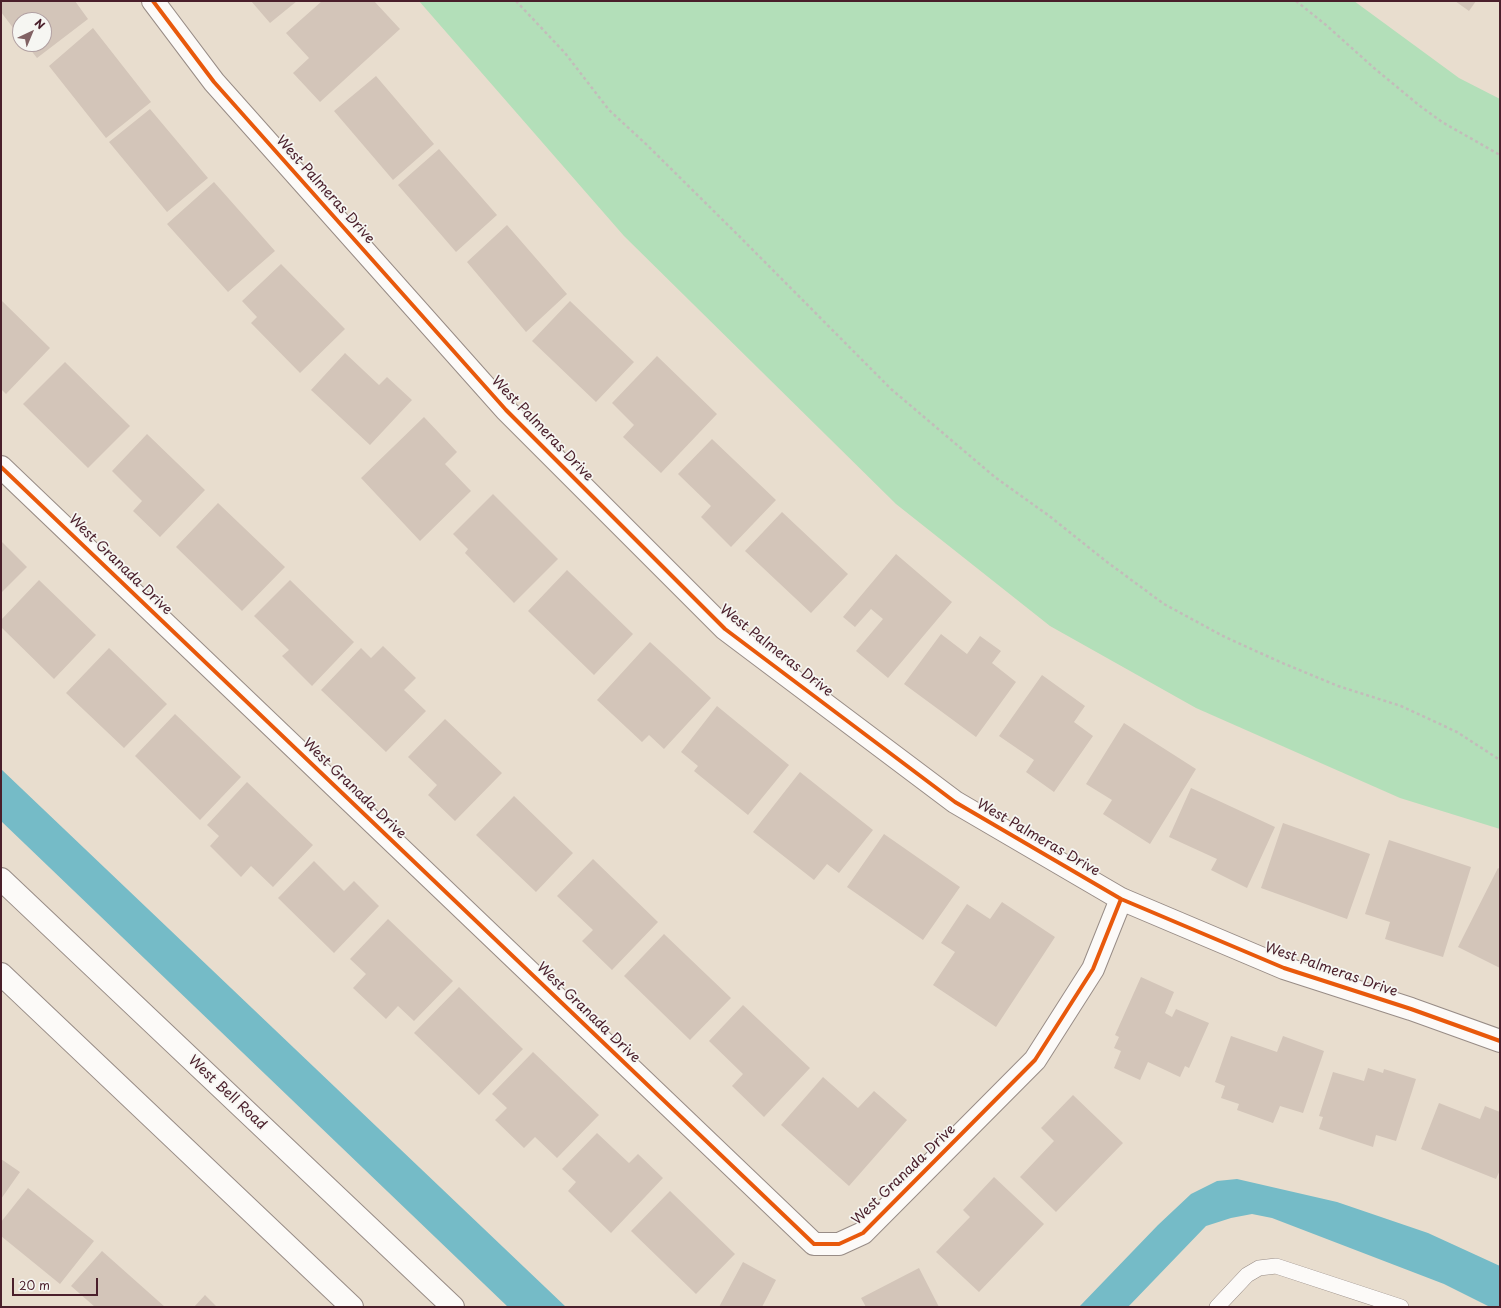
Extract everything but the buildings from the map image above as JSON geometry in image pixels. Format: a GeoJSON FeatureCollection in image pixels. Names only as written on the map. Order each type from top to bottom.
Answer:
{"type":"FeatureCollection","features":[{"type":"Feature","properties":{"kind":"street","name":"West Palmeras Drive"},"geometry":{"type":"LineString","coordinates":[[153,1],[214,82],[506,410],[725,629],[955,802],[1121,898],[1284,968],[1411,1009],[1500,1041]]}},
{"type":"Feature","properties":{"kind":"street","name":"West Granada Drive"},"geometry":{"type":"LineString","coordinates":[[1,467],[814,1244],[839,1244],[863,1233],[1035,1060],[1093,969],[1121,898]]}},
{"type":"Feature","properties":{"kind":"street","name":"West Bell Road"},"geometry":{"type":"LineString","coordinates":[[1,879],[453,1307]]}},
{"type":"Feature","properties":{"kind":"street"},"geometry":{"type":"LineString","coordinates":[[1,974],[352,1307]]}},
{"type":"Feature","properties":{"kind":"lane"},"geometry":{"type":"LineString","coordinates":[[1217,1307],[1247,1275],[1259,1268],[1276,1266],[1401,1307]]}},
{"type":"Feature","properties":{"kind":"path"},"geometry":{"type":"LineString","coordinates":[[516,1],[565,53],[609,110],[647,145],[891,389],[996,478],[1048,515],[1164,604],[1223,636],[1280,662],[1338,686],[1401,706],[1457,732],[1500,760]]}},
{"type":"Feature","properties":{"kind":"path"},"geometry":{"type":"LineString","coordinates":[[1296,1],[1420,106],[1455,130],[1500,155]]}},
{"type":"Feature","properties":{"kind":"green space"},"geometry":{"type":"Polygon","coordinates":[[[419,1],[1354,1],[1459,78],[1500,99],[1500,829],[1400,798],[1196,708],[1050,626],[896,504],[624,236],[419,1]]]}},
{"type":"Feature","properties":{"kind":"water"},"geometry":{"type":"Polygon","coordinates":[[[1,769],[566,1307],[508,1307],[1,821],[1,769]]]}},
{"type":"Feature","properties":{"kind":"water"},"geometry":{"type":"Polygon","coordinates":[[[1237,1179],[1337,1202],[1428,1233],[1500,1266],[1500,1307],[1490,1307],[1444,1284],[1272,1218],[1252,1214],[1231,1218],[1206,1226],[1128,1307],[1079,1307],[1158,1225],[1191,1194],[1217,1181],[1237,1179]]]}},
{"type":"Feature","properties":{"kind":"cycle path"},"geometry":{"type":"LineString","coordinates":[[153,1],[214,82],[506,410],[725,629],[955,802],[1121,899],[1284,968],[1411,1009],[1500,1041]]}},
{"type":"Feature","properties":{"kind":"cycle path"},"geometry":{"type":"LineString","coordinates":[[1,467],[814,1244],[839,1244],[863,1233],[1035,1060],[1093,969],[1121,899]]}}]}
